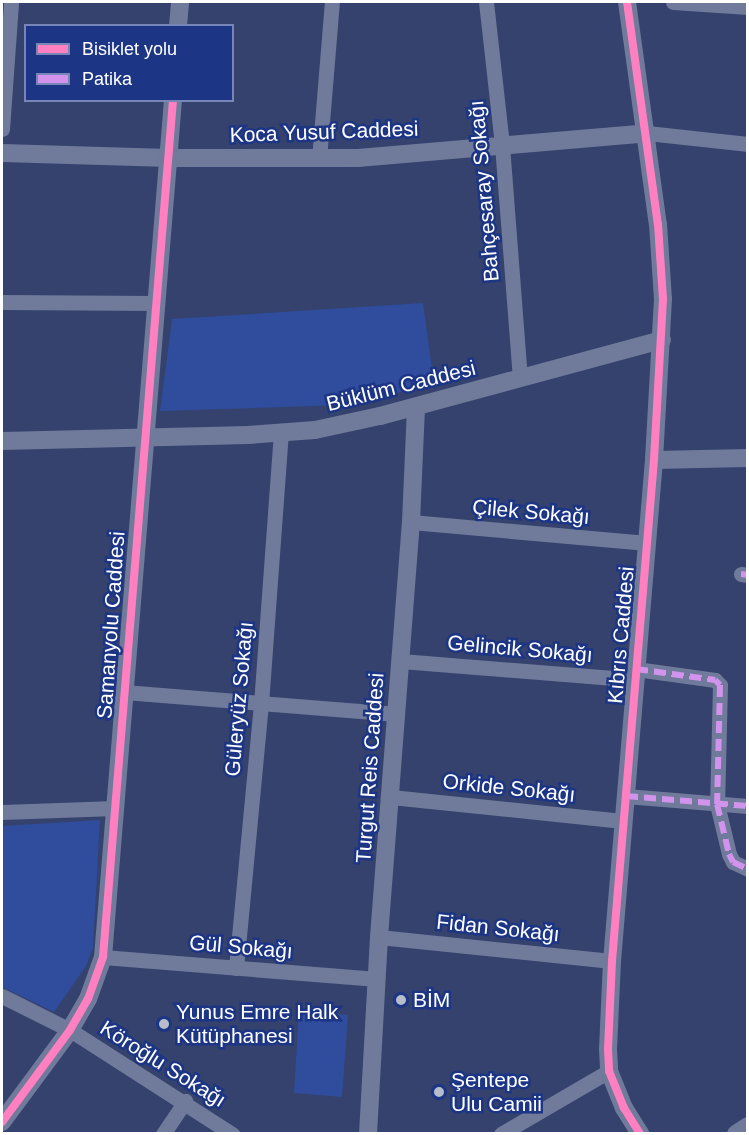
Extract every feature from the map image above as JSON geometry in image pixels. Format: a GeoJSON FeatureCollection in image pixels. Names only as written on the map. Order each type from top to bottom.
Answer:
{"type":"FeatureCollection","features":[{"type":"Feature","properties":{"kind":"street"},"geometry":{"type":"LineString","coordinates":[[2,129],[11,2]]}},
{"type":"Feature","properties":{"kind":"street"},"geometry":{"type":"LineString","coordinates":[[178,24],[180,2]]}},
{"type":"Feature","properties":{"kind":"street"},"geometry":{"type":"LineString","coordinates":[[319,159],[332,2]]}},
{"type":"Feature","properties":{"kind":"street","name":"Bahçesaray Sokağı"},"geometry":{"type":"LineString","coordinates":[[486,2],[502,145],[520,378]]}},
{"type":"Feature","properties":{"kind":"street","name":"Kıbrıs Caddesi"},"geometry":{"type":"LineString","coordinates":[[627,2],[662,262],[662,340],[612,961],[609,1071],[624,1108],[640,1134]]}},
{"type":"Feature","properties":{"kind":"street"},"geometry":{"type":"LineString","coordinates":[[673,2],[747,7]]}},
{"type":"Feature","properties":{"kind":"street","name":"Samanyolu Caddesi"},"geometry":{"type":"LineString","coordinates":[[2,1122],[70,1029],[88,999],[103,957],[173,102]]}},
{"type":"Feature","properties":{"kind":"street"},"geometry":{"type":"LineString","coordinates":[[646,133],[747,144]]}},
{"type":"Feature","properties":{"kind":"street","name":"Koca Yusuf Caddesi"},"geometry":{"type":"LineString","coordinates":[[2,153],[169,158],[319,159],[646,133]]}},
{"type":"Feature","properties":{"kind":"street"},"geometry":{"type":"LineString","coordinates":[[2,302],[155,303]]}},
{"type":"Feature","properties":{"kind":"street","name":"Büklüm Caddesi"},"geometry":{"type":"LineString","coordinates":[[2,441],[281,434],[315,430],[416,407],[662,340]]}},
{"type":"Feature","properties":{"kind":"street","name":"Turgut Reis Caddesi"},"geometry":{"type":"LineString","coordinates":[[368,1134],[379,938],[411,522],[416,407]]}},
{"type":"Feature","properties":{"kind":"street","name":"Güleryüz Sokağı"},"geometry":{"type":"LineString","coordinates":[[236,968],[261,704],[281,434]]}},
{"type":"Feature","properties":{"kind":"street"},"geometry":{"type":"LineString","coordinates":[[654,460],[747,458]]}},
{"type":"Feature","properties":{"kind":"street","name":"Çilek Sokağı"},"geometry":{"type":"LineString","coordinates":[[411,522],[647,543]]}},
{"type":"Feature","properties":{"kind":"street","name":"Gelincik Sokağı"},"geometry":{"type":"LineString","coordinates":[[401,661],[715,680],[722,691],[717,804]]}},
{"type":"Feature","properties":{"kind":"street"},"geometry":{"type":"LineString","coordinates":[[124,692],[397,714]]}},
{"type":"Feature","properties":{"kind":"street"},"geometry":{"type":"LineString","coordinates":[[626,796],[747,806]]}},
{"type":"Feature","properties":{"kind":"street","name":"Orkide Sokağı"},"geometry":{"type":"LineString","coordinates":[[391,797],[623,821]]}},
{"type":"Feature","properties":{"kind":"street"},"geometry":{"type":"LineString","coordinates":[[717,804],[729,854],[734,862],[747,869]]}},
{"type":"Feature","properties":{"kind":"street"},"geometry":{"type":"LineString","coordinates":[[2,812],[115,808]]}},
{"type":"Feature","properties":{"kind":"street","name":"Fidan Sokağı"},"geometry":{"type":"LineString","coordinates":[[379,938],[612,961]]}},
{"type":"Feature","properties":{"kind":"street","name":"Gül Sokağı"},"geometry":{"type":"LineString","coordinates":[[103,957],[377,979]]}},
{"type":"Feature","properties":{"kind":"street","name":"Köroğlu Sokağı"},"geometry":{"type":"LineString","coordinates":[[2,996],[70,1029],[185,1101],[232,1134]]}},
{"type":"Feature","properties":{"kind":"street"},"geometry":{"type":"LineString","coordinates":[[501,1134],[609,1071]]}},
{"type":"Feature","properties":{"kind":"street"},"geometry":{"type":"LineString","coordinates":[[163,1134],[185,1101]]}},
{"type":"Feature","properties":{"kind":"street"},"geometry":{"type":"LineString","coordinates":[[736,1134],[747,1126]]}},
{"type":"Feature","properties":{"kind":"shaded area"},"geometry":{"type":"Polygon","coordinates":[[[423,303],[434,384],[347,405],[160,411],[172,319],[423,303]]]}},
{"type":"Feature","properties":{"kind":"shaded area"},"geometry":{"type":"Polygon","coordinates":[[[100,820],[93,948],[86,966],[54,1012],[2,987],[2,826],[100,820]]]}},
{"type":"Feature","properties":{"kind":"shaded area"},"geometry":{"type":"Polygon","coordinates":[[[299,1011],[348,1015],[342,1097],[294,1093],[299,1011]]]}},
{"type":"Feature","properties":{"kind":"marked path"},"geometry":{"type":"LineString","coordinates":[[741,574],[748,575]]}},
{"type":"Feature","properties":{"kind":"marked path"},"geometry":{"type":"LineString","coordinates":[[636,669],[715,680],[720,685],[717,804],[729,854],[733,862],[748,869]]}},
{"type":"Feature","properties":{"kind":"marked path"},"geometry":{"type":"LineString","coordinates":[[626,796],[748,806]]}},
{"type":"Feature","properties":{"kind":"cycle path"},"geometry":{"type":"LineString","coordinates":[[627,2],[658,224],[663,299],[654,460],[612,961],[608,1049],[609,1071],[624,1108],[640,1134]]}},
{"type":"Feature","properties":{"kind":"cycle path"},"geometry":{"type":"LineString","coordinates":[[2,1122],[70,1030],[88,999],[103,957],[173,102]]}},
{"type":"Feature","properties":{"kind":"place","name":"BİM"},"geometry":{"type":"Point","coordinates":[401,1000]}},
{"type":"Feature","properties":{"kind":"place","name":"Yunus Emre Halk Kütüphanesi"},"geometry":{"type":"Point","coordinates":[164,1024]}},
{"type":"Feature","properties":{"kind":"place","name":"Şentepe Ulu Camii"},"geometry":{"type":"Point","coordinates":[439,1092]}}]}
